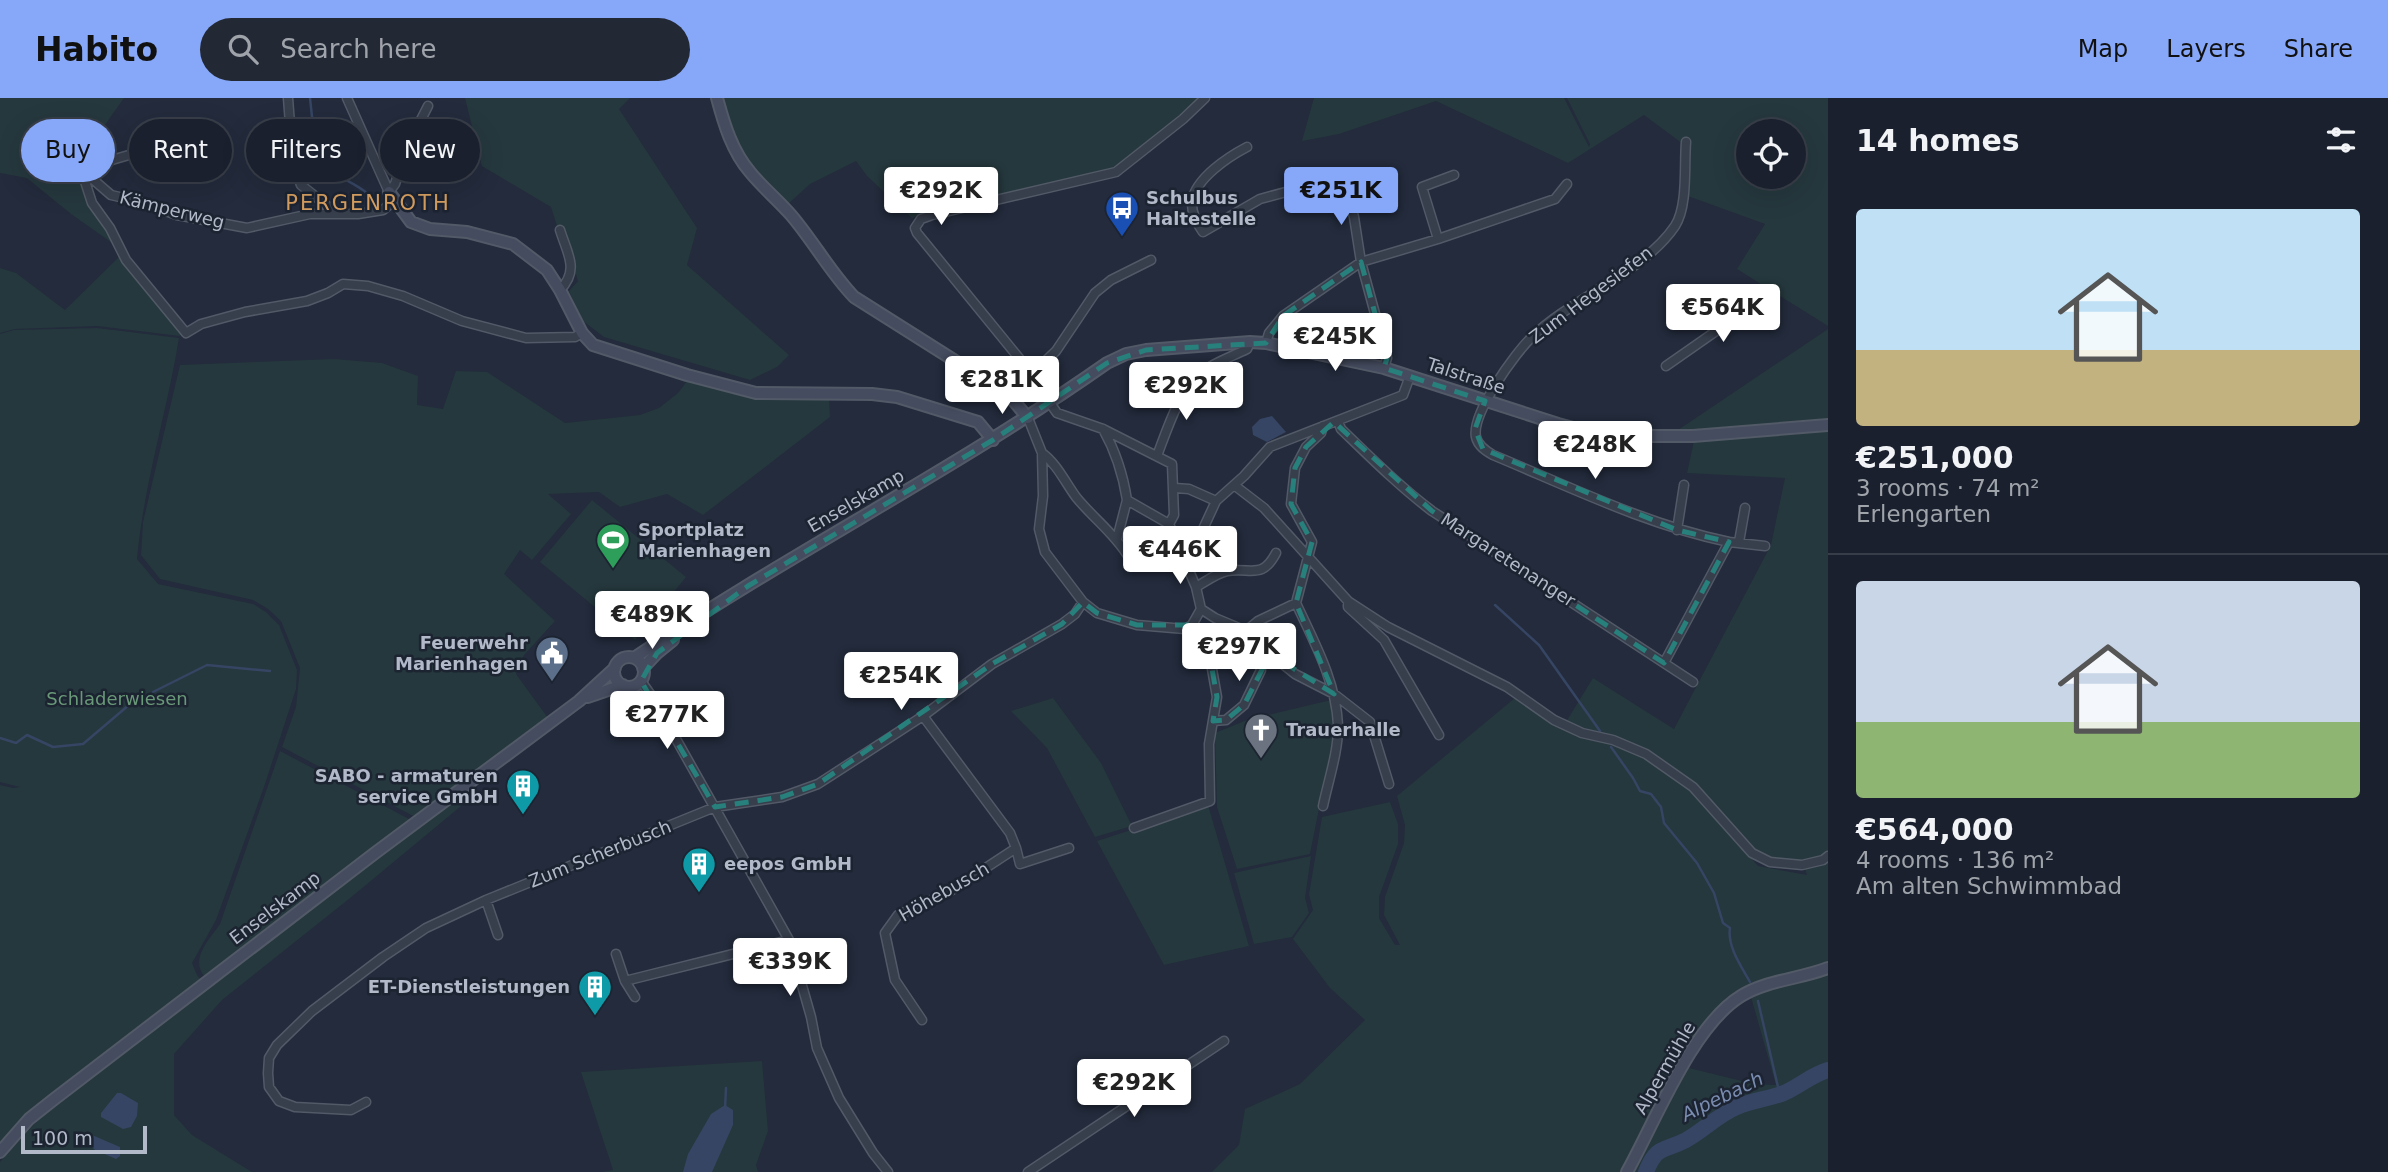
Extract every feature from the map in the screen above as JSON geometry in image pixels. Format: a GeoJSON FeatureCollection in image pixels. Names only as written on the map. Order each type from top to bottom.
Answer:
{"type":"FeatureCollection","features":[{"type":"Feature","properties":{"kind":"main road"},"geometry":{"type":"LineString","coordinates":[[717,98],[724,125],[748,171],[791,215],[839,281],[854,297],[1013,400],[1028,418]]}},
{"type":"Feature","properties":{"kind":"main road"},"geometry":{"type":"LineString","coordinates":[[389,192],[411,222],[430,229],[467,232],[513,244],[547,270],[582,333],[593,345],[687,375],[756,393],[897,397],[978,422],[993,440]]}},
{"type":"Feature","properties":{"kind":"main road","name":"Talstraße"},"geometry":{"type":"LineString","coordinates":[[1028,418],[1107,363],[1126,354],[1250,342],[1384,368],[1592,433],[1625,436],[1743,434],[1828,425]]}},
{"type":"Feature","properties":{"kind":"main road","name":"Enselskamp"},"geometry":{"type":"LineString","coordinates":[[0,1152],[29,1119],[53,1100],[579,701],[623,659],[634,658],[816,544],[1028,418]]}},
{"type":"Feature","properties":{"kind":"main road","name":"Enselskamp"},"geometry":{"type":"LineString","coordinates":[[643,668],[656,653],[702,616]]}},
{"type":"Feature","properties":{"kind":"main road"},"geometry":{"type":"LineString","coordinates":[[634,658],[643,668],[641,681]]}},
{"type":"Feature","properties":{"kind":"main road"},"geometry":{"type":"LineString","coordinates":[[615,668],[616,678],[623,685]]}},
{"type":"Feature","properties":{"kind":"main road","name":"Enselskamp"},"geometry":{"type":"LineString","coordinates":[[579,701],[599,692],[623,685],[635,685],[641,681]]}},
{"type":"Feature","properties":{"kind":"main road","name":"Alpermühle"},"geometry":{"type":"LineString","coordinates":[[1627,1172],[1701,1034],[1720,1013],[1738,998],[1759,988],[1828,968]]}},
{"type":"Feature","properties":{"kind":"street"},"geometry":{"type":"LineString","coordinates":[[288,98],[293,163],[301,185],[335,212]]}},
{"type":"Feature","properties":{"kind":"street"},"geometry":{"type":"LineString","coordinates":[[347,98],[389,192],[395,184],[407,148],[428,106]]}},
{"type":"Feature","properties":{"kind":"street"},"geometry":{"type":"LineString","coordinates":[[1032,374],[917,233],[917,223],[932,215],[1116,172],[1183,120],[1205,98]]}},
{"type":"Feature","properties":{"kind":"street","name":"Zum Hegesiefen"},"geometry":{"type":"LineString","coordinates":[[1678,530],[1493,456],[1476,440],[1475,429],[1490,392],[1531,337],[1652,251],[1677,223],[1682,209],[1686,142]]}},
{"type":"Feature","properties":{"kind":"street"},"geometry":{"type":"LineString","coordinates":[[1247,147],[1225,159],[1203,181],[1192,200],[1194,219],[1203,232],[1260,199],[1334,179],[1345,181],[1361,261],[1387,358],[1384,368]]}},
{"type":"Feature","properties":{"kind":"street"},"geometry":{"type":"LineString","coordinates":[[1438,239],[1422,187],[1454,175]]}},
{"type":"Feature","properties":{"kind":"street"},"geometry":{"type":"LineString","coordinates":[[85,182],[92,203],[110,228],[126,260],[186,333],[201,324],[245,312],[307,301],[343,285],[368,286],[403,296],[462,321],[526,338],[575,337],[582,333]]}},
{"type":"Feature","properties":{"kind":"street","name":"Kämperweg"},"geometry":{"type":"LineString","coordinates":[[96,182],[111,195],[177,215],[247,228],[310,214],[358,214],[383,210],[390,204],[389,192]]}},
{"type":"Feature","properties":{"kind":"street"},"geometry":{"type":"LineString","coordinates":[[1266,343],[1269,332],[1283,316],[1361,261],[1438,239],[1555,199],[1567,184]]}},
{"type":"Feature","properties":{"kind":"street"},"geometry":{"type":"LineString","coordinates":[[560,290],[571,275],[561,230]]}},
{"type":"Feature","properties":{"kind":"street"},"geometry":{"type":"LineString","coordinates":[[1013,400],[1032,374],[1056,351],[1095,293],[1111,280],[1151,260]]}},
{"type":"Feature","properties":{"kind":"street"},"geometry":{"type":"LineString","coordinates":[[1667,366],[1719,329],[1757,295]]}},
{"type":"Feature","properties":{"kind":"street"},"geometry":{"type":"LineString","coordinates":[[1157,456],[1176,407],[1196,378],[1217,362],[1247,349],[1250,342]]}},
{"type":"Feature","properties":{"kind":"street"},"geometry":{"type":"LineString","coordinates":[[1042,453],[1050,459],[1077,499],[1117,539],[1128,556],[1181,555],[1193,548],[1216,501],[1270,447],[1404,396],[1410,376]]}},
{"type":"Feature","properties":{"kind":"street"},"geometry":{"type":"LineString","coordinates":[[1050,403],[1057,413],[1103,429],[1172,464],[1174,515],[1168,524]]}},
{"type":"Feature","properties":{"kind":"street"},"geometry":{"type":"LineString","coordinates":[[1028,418],[1042,453],[1043,496],[1039,529],[1045,552],[1083,602],[1097,613],[1137,625],[1185,629],[1192,625],[1201,609],[1196,587],[1168,524],[1127,500]]}},
{"type":"Feature","properties":{"kind":"street","name":"Margaretenanger"},"geometry":{"type":"LineString","coordinates":[[1338,421],[1341,429],[1432,511],[1693,682]]}},
{"type":"Feature","properties":{"kind":"street"},"geometry":{"type":"LineString","coordinates":[[1322,426],[1321,433],[1306,447],[1295,468],[1291,503],[1312,542],[1296,603],[1323,662],[1334,694],[1338,728],[1323,806]]}},
{"type":"Feature","properties":{"kind":"street"},"geometry":{"type":"LineString","coordinates":[[1103,429],[1114,448],[1124,479],[1127,500],[1117,539]]}},
{"type":"Feature","properties":{"kind":"street"},"geometry":{"type":"LineString","coordinates":[[1234,485],[1264,508],[1348,601],[1388,627],[1507,687],[1554,720],[1583,733],[1613,740],[1646,754],[1693,787],[1752,853],[1761,858],[1770,862],[1802,865],[1823,860],[1828,856]]}},
{"type":"Feature","properties":{"kind":"street"},"geometry":{"type":"LineString","coordinates":[[1684,485],[1678,530],[1765,546]]}},
{"type":"Feature","properties":{"kind":"street"},"geometry":{"type":"LineString","coordinates":[[1175,488],[1189,489],[1216,501]]}},
{"type":"Feature","properties":{"kind":"street"},"geometry":{"type":"LineString","coordinates":[[1739,542],[1745,508]]}},
{"type":"Feature","properties":{"kind":"street"},"geometry":{"type":"LineString","coordinates":[[1664,663],[1729,541]]}},
{"type":"Feature","properties":{"kind":"street"},"geometry":{"type":"LineString","coordinates":[[1196,587],[1226,572],[1258,572],[1271,562],[1276,552]]}},
{"type":"Feature","properties":{"kind":"street"},"geometry":{"type":"LineString","coordinates":[[1348,601],[1348,607],[1384,640],[1439,735]]}},
{"type":"Feature","properties":{"kind":"street","name":"Zum Scherbusch"},"geometry":{"type":"LineString","coordinates":[[366,1102],[351,1110],[295,1107],[279,1101],[269,1087],[269,1058],[277,1045],[312,1011],[383,957],[426,928],[715,807],[782,797],[817,784],[923,716],[992,664],[1062,624],[1075,614],[1083,602]]}},
{"type":"Feature","properties":{"kind":"street"},"geometry":{"type":"LineString","coordinates":[[1246,631],[1258,621],[1296,603]]}},
{"type":"Feature","properties":{"kind":"street"},"geometry":{"type":"LineString","coordinates":[[1201,609],[1246,631],[1295,674],[1334,694],[1370,722],[1389,784]]}},
{"type":"Feature","properties":{"kind":"street"},"geometry":{"type":"LineString","coordinates":[[1134,828],[1210,801],[1208,758],[1217,697],[1207,641],[1192,625]]}},
{"type":"Feature","properties":{"kind":"street"},"geometry":{"type":"LineString","coordinates":[[1213,721],[1226,720],[1244,705],[1261,670],[1259,645]]}},
{"type":"Feature","properties":{"kind":"street"},"geometry":{"type":"LineString","coordinates":[[641,681],[789,940],[817,1048],[839,1098],[888,1172]]}},
{"type":"Feature","properties":{"kind":"street"},"geometry":{"type":"LineString","coordinates":[[923,716],[1010,833],[1020,864],[1069,848]]}},
{"type":"Feature","properties":{"kind":"street","name":"Höhebusch"},"geometry":{"type":"LineString","coordinates":[[922,1020],[895,979],[885,933],[898,915],[950,892],[1016,848]]}},
{"type":"Feature","properties":{"kind":"street"},"geometry":{"type":"LineString","coordinates":[[486,901],[498,935]]}},
{"type":"Feature","properties":{"kind":"street"},"geometry":{"type":"LineString","coordinates":[[625,981],[789,940]]}},
{"type":"Feature","properties":{"kind":"street"},"geometry":{"type":"LineString","coordinates":[[616,954],[625,981],[635,997]]}},
{"type":"Feature","properties":{"kind":"street"},"geometry":{"type":"LineString","coordinates":[[1028,1172],[1224,1041]]}},
{"type":"Feature","properties":{"kind":"highlighted area"},"geometry":{"type":"Polygon","coordinates":[[[1361,262],[1387,358],[1384,368],[1485,401],[1475,429],[1483,449],[1677,530],[1729,542],[1664,663],[1432,511],[1334,422],[1306,447],[1295,468],[1291,504],[1312,542],[1296,603],[1334,694],[1270,654],[1244,705],[1226,720],[1213,721],[1217,697],[1207,641],[1192,625],[1137,625],[1097,613],[1083,602],[1062,624],[992,664],[818,784],[782,797],[715,807],[641,681],[657,653],[748,586],[993,440],[1107,363],[1146,350],[1266,343],[1283,316],[1361,262]]]}},
{"type":"Feature","properties":{"kind":"green space"},"geometry":{"type":"Polygon","coordinates":[[[0,98],[124,98],[109,119],[21,119],[21,177],[0,173],[0,98]]]}},
{"type":"Feature","properties":{"kind":"green space"},"geometry":{"type":"Polygon","coordinates":[[[465,98],[630,98],[619,109],[697,228],[687,265],[789,355],[777,367],[750,380],[604,337],[583,321],[569,291],[578,281],[562,228],[558,229],[551,207],[482,166],[480,119],[470,119],[465,98]]]}},
{"type":"Feature","properties":{"kind":"green space"},"geometry":{"type":"Polygon","coordinates":[[[722,98],[1200,98],[1113,169],[948,206],[912,218],[867,176],[856,161],[810,184],[787,205],[746,157],[733,131],[722,98]]]}},
{"type":"Feature","properties":{"kind":"green space"},"geometry":{"type":"Polygon","coordinates":[[[1314,98],[1564,98],[1589,147],[1590,144],[1567,98],[1828,98],[1828,326],[1737,269],[1765,224],[1685,195],[1683,144],[1644,115],[1568,163],[1436,101],[1339,134],[1302,141],[1314,98]]]}},
{"type":"Feature","properties":{"kind":"green space"},"geometry":{"type":"Polygon","coordinates":[[[32,182],[86,182],[118,247],[32,182]]]}},
{"type":"Feature","properties":{"kind":"green space"},"geometry":{"type":"Polygon","coordinates":[[[121,255],[183,332],[180,336],[97,326],[15,329],[0,333],[0,268],[16,273],[65,310],[121,255]]]}},
{"type":"Feature","properties":{"kind":"green space","name":"Schladerwiesen"},"geometry":{"type":"Polygon","coordinates":[[[97,328],[179,338],[150,475],[137,559],[158,584],[253,604],[266,612],[279,625],[297,670],[296,689],[216,920],[192,963],[202,981],[27,1118],[0,1144],[0,785],[20,787],[0,782],[0,334],[14,330],[97,328]]]}},
{"type":"Feature","properties":{"kind":"green space"},"geometry":{"type":"Polygon","coordinates":[[[1828,329],[1828,419],[1742,428],[1678,430],[1828,329]]]}},
{"type":"Feature","properties":{"kind":"green space"},"geometry":{"type":"Polygon","coordinates":[[[334,359],[382,363],[418,376],[417,405],[443,409],[456,371],[487,372],[565,423],[640,415],[659,408],[678,393],[688,380],[829,397],[830,417],[703,515],[667,494],[620,507],[599,492],[548,494],[571,514],[532,560],[520,550],[504,574],[555,621],[524,655],[516,674],[548,718],[417,818],[282,747],[296,707],[300,668],[281,621],[253,600],[160,579],[141,555],[143,522],[180,365],[334,359]]]}},
{"type":"Feature","properties":{"kind":"green space"},"geometry":{"type":"Polygon","coordinates":[[[1828,429],[1828,1172],[1212,1172],[1239,1145],[1245,1109],[1300,1084],[1365,1020],[1330,988],[1293,939],[1313,910],[1309,894],[1322,817],[1390,802],[1398,824],[1398,844],[1379,897],[1379,918],[1395,945],[1400,945],[1384,915],[1385,897],[1404,843],[1405,825],[1397,796],[1516,697],[1553,722],[1626,749],[1627,744],[1566,722],[1593,678],[1674,729],[1771,545],[1785,478],[1687,473],[1694,441],[1828,429]],[[1699,797],[1758,866],[1807,875],[1803,862],[1785,861],[1757,851],[1736,833],[1705,797],[1699,797]],[[1751,997],[1741,1001],[1722,1016],[1699,1048],[1689,1068],[1754,1084],[1776,1085],[1751,997]]]}},
{"type":"Feature","properties":{"kind":"green space","name":"Sportplatz Marienhagen"},"geometry":{"type":"Polygon","coordinates":[[[592,500],[686,577],[635,640],[540,562],[592,500]]]}},
{"type":"Feature","properties":{"kind":"green space"},"geometry":{"type":"Polygon","coordinates":[[[1053,698],[1101,763],[1132,826],[1095,837],[1047,748],[1011,711],[1053,698]]]}},
{"type":"Feature","properties":{"kind":"green space"},"geometry":{"type":"Polygon","coordinates":[[[1331,700],[1335,728],[1310,854],[1237,869],[1217,807],[1215,733],[1247,720],[1331,700]]]}},
{"type":"Feature","properties":{"kind":"green space"},"geometry":{"type":"Polygon","coordinates":[[[280,751],[411,820],[205,977],[199,963],[202,950],[220,924],[280,751]]]}},
{"type":"Feature","properties":{"kind":"green space"},"geometry":{"type":"Polygon","coordinates":[[[462,794],[466,802],[222,1000],[174,1054],[174,1115],[192,1135],[252,1172],[0,1172],[0,1162],[37,1121],[462,794]]]}},
{"type":"Feature","properties":{"kind":"green space"},"geometry":{"type":"Polygon","coordinates":[[[1208,805],[1249,946],[1164,965],[1097,841],[1208,805]]]}},
{"type":"Feature","properties":{"kind":"green space"},"geometry":{"type":"Polygon","coordinates":[[[1311,856],[1305,898],[1309,913],[1292,937],[1254,944],[1234,873],[1311,856]]]}},
{"type":"Feature","properties":{"kind":"green space"},"geometry":{"type":"Polygon","coordinates":[[[762,1061],[768,1131],[756,1165],[758,1172],[601,1172],[613,1170],[581,1072],[762,1061]]]}},
{"type":"Feature","properties":{"kind":"water"},"geometry":{"type":"Polygon","coordinates":[[[1272,416],[1286,432],[1267,442],[1253,435],[1252,427],[1260,419],[1272,416]]]}},
{"type":"Feature","properties":{"kind":"water"},"geometry":{"type":"Polygon","coordinates":[[[117,1093],[138,1103],[137,1116],[131,1127],[123,1129],[101,1117],[101,1113],[117,1093]]]}},
{"type":"Feature","properties":{"kind":"water"},"geometry":{"type":"Polygon","coordinates":[[[725,1105],[733,1110],[733,1125],[712,1172],[683,1172],[688,1154],[711,1114],[725,1105]]]}},
{"type":"Feature","properties":{"kind":"water"},"geometry":{"type":"Polygon","coordinates":[[[92,1135],[120,1147],[120,1156],[116,1159],[95,1150],[89,1144],[92,1135]]]}},
{"type":"Feature","properties":{"kind":"waterway"},"geometry":{"type":"LineString","coordinates":[[310,98],[318,144],[317,158],[329,170],[368,194]]}},
{"type":"Feature","properties":{"kind":"waterway"},"geometry":{"type":"LineString","coordinates":[[1495,605],[1539,645],[1600,731]]}},
{"type":"Feature","properties":{"kind":"waterway"},"geometry":{"type":"LineString","coordinates":[[153,692],[207,665],[270,671]]}},
{"type":"Feature","properties":{"kind":"waterway"},"geometry":{"type":"LineString","coordinates":[[0,738],[16,743],[27,735],[53,747],[83,744],[136,699],[142,697]]}},
{"type":"Feature","properties":{"kind":"waterway"},"geometry":{"type":"LineString","coordinates":[[1611,747],[1640,791],[1651,794],[1661,807],[1664,823],[1697,863],[1714,893],[1723,923],[1730,928],[1733,949],[1750,982]]}},
{"type":"Feature","properties":{"kind":"waterway"},"geometry":{"type":"LineString","coordinates":[[1758,1001],[1778,1087],[1775,1094]]}},
{"type":"Feature","properties":{"kind":"waterway","name":"Alpebach"},"geometry":{"type":"LineString","coordinates":[[1646,1172],[1654,1157],[1662,1150],[1686,1140],[1730,1110],[1784,1093],[1828,1070]]}},
{"type":"Feature","properties":{"kind":"waterway"},"geometry":{"type":"LineString","coordinates":[[725,1109],[726,1088]]}},
{"type":"Feature","properties":{"kind":"waterway","name":"Alpebach"},"geometry":{"type":"LineString","coordinates":[[1649,1166],[1651,1172]]}},
{"type":"Feature","properties":{"kind":"place","name":"Schulbus Haltestelle"},"geometry":{"type":"Point","coordinates":[1122,238]}},
{"type":"Feature","properties":{"kind":"place","name":"Sportplatz Marienhagen"},"geometry":{"type":"Point","coordinates":[613,570]}},
{"type":"Feature","properties":{"kind":"place","name":"Feuerwehr Marienhagen"},"geometry":{"type":"Point","coordinates":[552,683]}},
{"type":"Feature","properties":{"kind":"place","name":"Trauerhalle"},"geometry":{"type":"Point","coordinates":[1261,760]}},
{"type":"Feature","properties":{"kind":"place","name":"SABO - armaturen service GmbH"},"geometry":{"type":"Point","coordinates":[523,816]}},
{"type":"Feature","properties":{"kind":"place","name":"eepos GmbH"},"geometry":{"type":"Point","coordinates":[699,894]}},
{"type":"Feature","properties":{"kind":"place","name":"ET-Dienstleistungen"},"geometry":{"type":"Point","coordinates":[595,1017]}},
{"type":"Feature","properties":{"kind":"district","name":"PERGENROTH"},"geometry":{"type":"Point","coordinates":[368,203]}}]}
